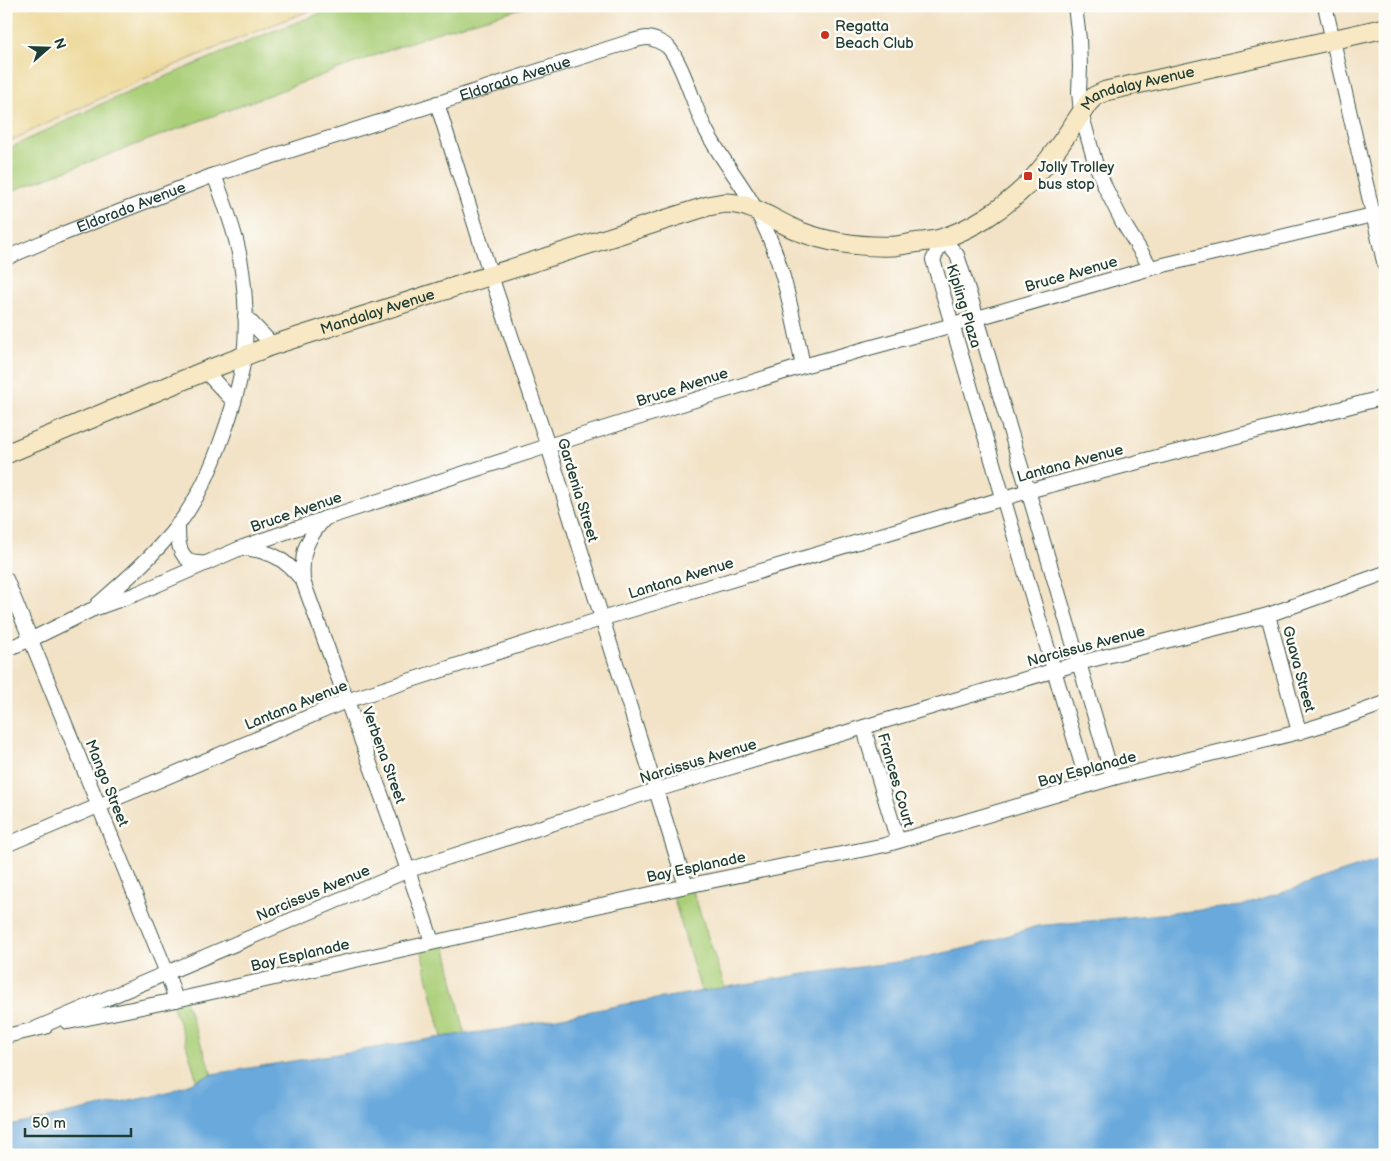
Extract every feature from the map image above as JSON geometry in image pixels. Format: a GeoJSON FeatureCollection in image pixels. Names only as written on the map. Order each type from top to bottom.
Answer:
{"type":"FeatureCollection","features":[{"type":"Feature","properties":{"kind":"street"},"geometry":{"type":"LineString","coordinates":[[1075,6],[1079,40],[1081,113],[1095,162],[1122,221],[1151,268]]}},
{"type":"Feature","properties":{"kind":"street"},"geometry":{"type":"LineString","coordinates":[[1325,6],[1332,39],[1379,214],[1385,266]]}},
{"type":"Feature","properties":{"kind":"street","name":"Mandalay Avenue"},"geometry":{"type":"LineString","coordinates":[[943,239],[978,223],[1001,208],[1024,188],[1043,166],[1095,96],[1106,91],[1385,28]]}},
{"type":"Feature","properties":{"kind":"street","name":"Eldorado Avenue"},"geometry":{"type":"LineString","coordinates":[[6,258],[57,236],[214,175],[632,41],[647,38],[667,46],[674,56],[704,128],[756,210],[775,221],[802,232],[835,242],[895,246],[943,239]]}},
{"type":"Feature","properties":{"kind":"street","name":"Gardenia Street"},"geometry":{"type":"LineString","coordinates":[[437,103],[491,276],[548,446],[686,886]]}},
{"type":"Feature","properties":{"kind":"street"},"geometry":{"type":"LineString","coordinates":[[91,610],[152,555],[178,524],[196,497],[212,465],[234,402],[244,356],[245,316],[243,278],[236,241],[214,175]]}},
{"type":"Feature","properties":{"kind":"street","name":"Mandalay Avenue"},"geometry":{"type":"LineString","coordinates":[[6,454],[274,345],[708,206],[725,203],[740,204],[756,210]]}},
{"type":"Feature","properties":{"kind":"street"},"geometry":{"type":"LineString","coordinates":[[756,210],[778,263],[789,296],[803,366]]}},
{"type":"Feature","properties":{"kind":"street","name":"Bruce Avenue"},"geometry":{"type":"LineString","coordinates":[[6,648],[32,639],[91,610],[136,594],[243,547],[548,446],[803,366],[1151,268],[1379,214]]}},
{"type":"Feature","properties":{"kind":"street","name":"Kipling Plaza"},"geometry":{"type":"LineString","coordinates":[[1088,785],[933,260],[943,239],[957,255],[977,318],[1113,778]]}},
{"type":"Feature","properties":{"kind":"street"},"geometry":{"type":"LineString","coordinates":[[245,316],[274,345]]}},
{"type":"Feature","properties":{"kind":"street"},"geometry":{"type":"LineString","coordinates":[[205,372],[234,402]]}},
{"type":"Feature","properties":{"kind":"street","name":"Lantana Avenue"},"geometry":{"type":"LineString","coordinates":[[6,845],[346,701],[601,619],[1028,490],[1385,397]]}},
{"type":"Feature","properties":{"kind":"street","name":"Verbena Street"},"geometry":{"type":"LineString","coordinates":[[326,518],[313,532],[305,548],[302,564],[303,581],[409,870],[432,942]]}},
{"type":"Feature","properties":{"kind":"street"},"geometry":{"type":"LineString","coordinates":[[178,524],[178,538],[184,555],[192,562],[205,564]]}},
{"type":"Feature","properties":{"kind":"street","name":"Verbena Street"},"geometry":{"type":"LineString","coordinates":[[243,547],[263,550],[278,557],[291,566],[303,581]]}},
{"type":"Feature","properties":{"kind":"street","name":"Narcissus Avenue"},"geometry":{"type":"LineString","coordinates":[[37,1028],[409,870],[656,790],[1079,663],[1268,615],[1385,573]]}},
{"type":"Feature","properties":{"kind":"street","name":"Mango Street"},"geometry":{"type":"LineString","coordinates":[[6,579],[167,973],[176,1000]]}},
{"type":"Feature","properties":{"kind":"street","name":"Guava Street"},"geometry":{"type":"LineString","coordinates":[[1268,615],[1299,732]]}},
{"type":"Feature","properties":{"kind":"street","name":"Bay Esplanade"},"geometry":{"type":"LineString","coordinates":[[6,1036],[898,841],[1113,778],[1299,732],[1385,703]]}},
{"type":"Feature","properties":{"kind":"street","name":"Frances Court"},"geometry":{"type":"LineString","coordinates":[[864,727],[898,841]]}},
{"type":"Feature","properties":{"kind":"green space"},"geometry":{"type":"Polygon","coordinates":[[[340,6],[529,6],[438,32],[6,193],[6,150],[99,105],[271,32],[340,6]]]}},
{"type":"Feature","properties":{"kind":"green space"},"geometry":{"type":"Polygon","coordinates":[[[691,885],[725,988],[701,991],[671,889],[691,885]]]}},
{"type":"Feature","properties":{"kind":"green space"},"geometry":{"type":"Polygon","coordinates":[[[444,939],[465,1034],[442,1037],[421,944],[444,939]]]}},
{"type":"Feature","properties":{"kind":"green space"},"geometry":{"type":"Polygon","coordinates":[[[184,998],[212,1074],[197,1081],[171,1001],[184,998]]]}},
{"type":"Feature","properties":{"kind":"sand"},"geometry":{"type":"Polygon","coordinates":[[[11,6],[322,6],[162,71],[6,143],[6,8],[11,6]]]}},
{"type":"Feature","properties":{"kind":"water"},"geometry":{"type":"Polygon","coordinates":[[[1385,858],[1385,1155],[6,1155],[6,1127],[171,1091],[212,1074],[503,1029],[621,1005],[798,975],[912,960],[975,946],[1037,926],[1242,906],[1385,858]]]}},
{"type":"Feature","properties":{"kind":"place","name":"Regatta Beach Club"},"geometry":{"type":"Point","coordinates":[825,35]}},
{"type":"Feature","properties":{"kind":"place","name":"Jolly Trolley bus stop"},"geometry":{"type":"Point","coordinates":[1028,176]}}]}
